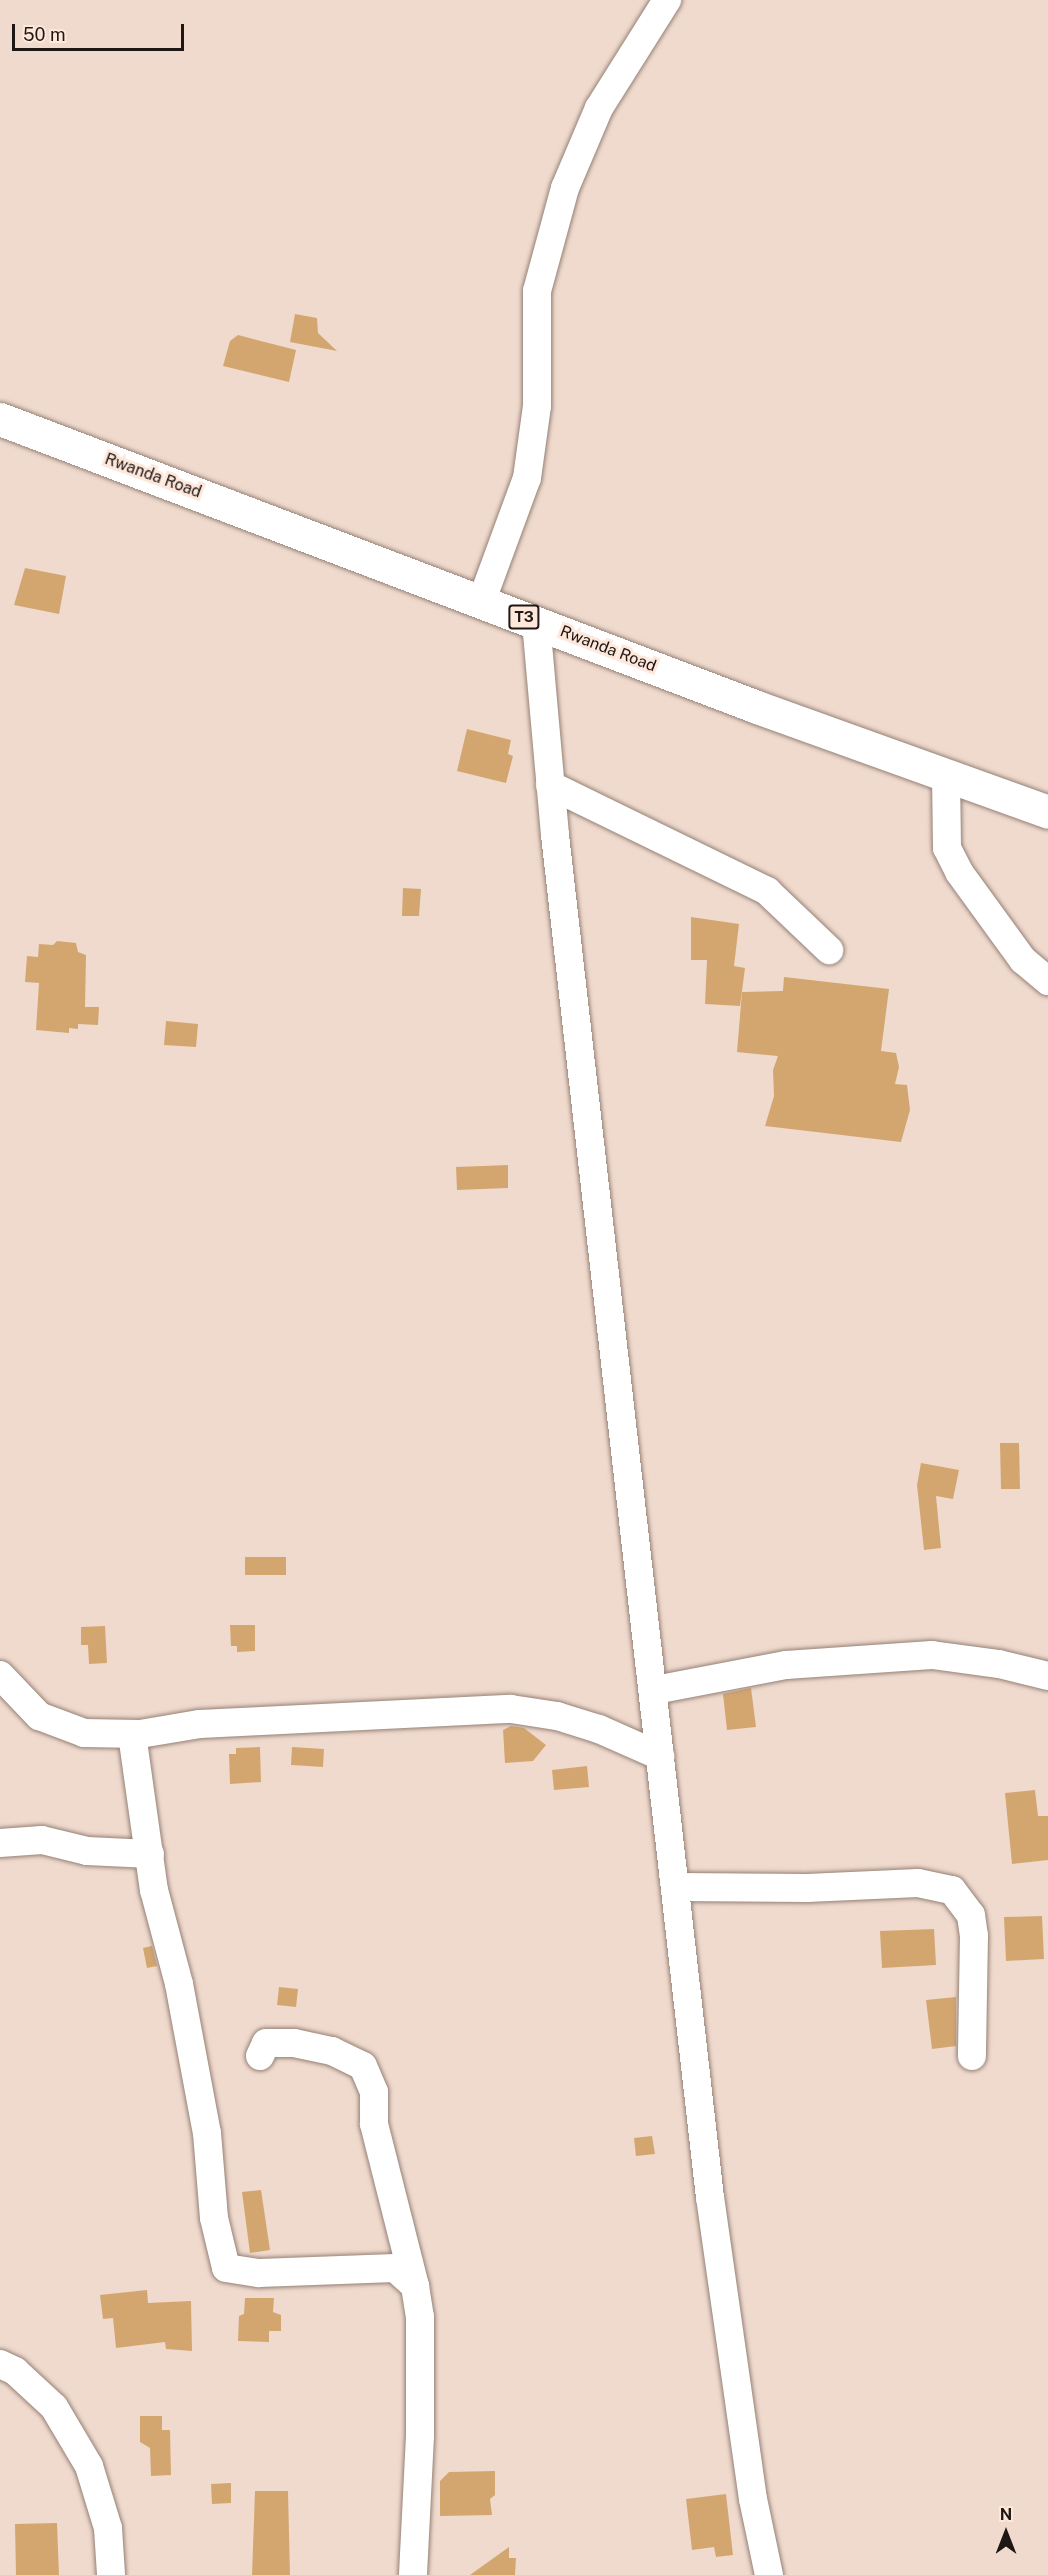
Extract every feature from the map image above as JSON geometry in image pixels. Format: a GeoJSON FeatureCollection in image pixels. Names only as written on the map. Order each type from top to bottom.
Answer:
{"type":"FeatureCollection","features":[{"type":"Feature","properties":{"kind":"highway","name":"Rwanda Road"},"geometry":{"type":"LineString","coordinates":[[0,419],[946,776],[1048,812]]}},
{"type":"Feature","properties":{"kind":"street"},"geometry":{"type":"LineString","coordinates":[[483,600],[527,478],[537,406],[537,291],[565,188],[598,108],[667,0]]}},
{"type":"Feature","properties":{"kind":"street"},"geometry":{"type":"LineString","coordinates":[[536,622],[550,785],[655,1690],[660,1756],[677,1887],[712,2207],[753,2499],[769,2575]]}},
{"type":"Feature","properties":{"kind":"street"},"geometry":{"type":"LineString","coordinates":[[946,776],[947,848],[959,872],[1023,960],[1048,981]]}},
{"type":"Feature","properties":{"kind":"street"},"geometry":{"type":"LineString","coordinates":[[550,785],[767,891],[830,950]]}},
{"type":"Feature","properties":{"kind":"street"},"geometry":{"type":"LineString","coordinates":[[655,1690],[786,1665],[933,1655],[999,1664],[1048,1676]]}},
{"type":"Feature","properties":{"kind":"street"},"geometry":{"type":"LineString","coordinates":[[2,1680],[39,1716],[63,1728],[84,1733],[132,1734],[200,1724],[512,1709],[557,1716],[599,1729],[660,1756]]}},
{"type":"Feature","properties":{"kind":"street"},"geometry":{"type":"LineString","coordinates":[[132,1734],[154,1890],[179,1984],[198,2082],[207,2133],[214,2218],[226,2268],[259,2272],[395,2268],[415,2286]]}},
{"type":"Feature","properties":{"kind":"street"},"geometry":{"type":"LineString","coordinates":[[0,1843],[48,1841],[87,1851],[150,1854]]}},
{"type":"Feature","properties":{"kind":"street"},"geometry":{"type":"LineString","coordinates":[[677,1887],[807,1888],[918,1883],[952,1890],[971,1915],[974,1935],[972,2056]]}},
{"type":"Feature","properties":{"kind":"street"},"geometry":{"type":"LineString","coordinates":[[260,2056],[266,2043],[294,2043],[332,2051],[363,2066],[374,2092],[374,2124],[415,2286],[420,2317],[420,2436],[413,2575]]}},
{"type":"Feature","properties":{"kind":"street"},"geometry":{"type":"LineString","coordinates":[[0,2364],[15,2371],[54,2408],[89,2466],[108,2528],[111,2575]]}},
{"type":"Feature","properties":{"kind":"building"},"geometry":{"type":"Polygon","coordinates":[[[295,314],[317,318],[318,333],[337,351],[290,342],[295,314]]]}},
{"type":"Feature","properties":{"kind":"building"},"geometry":{"type":"Polygon","coordinates":[[[238,335],[296,350],[289,382],[223,366],[230,341],[238,335]]]}},
{"type":"Feature","properties":{"kind":"building"},"geometry":{"type":"Polygon","coordinates":[[[25,568],[66,576],[59,614],[14,605],[25,568]]]}},
{"type":"Feature","properties":{"kind":"building"},"geometry":{"type":"Polygon","coordinates":[[[467,729],[511,740],[508,754],[513,756],[506,783],[457,771],[467,729]]]}},
{"type":"Feature","properties":{"kind":"building"},"geometry":{"type":"Polygon","coordinates":[[[403,888],[421,889],[419,916],[402,916],[403,888]]]}},
{"type":"Feature","properties":{"kind":"building"},"geometry":{"type":"Polygon","coordinates":[[[691,917],[739,924],[734,966],[745,968],[740,1006],[705,1004],[707,960],[691,960],[691,917]]]}},
{"type":"Feature","properties":{"kind":"building"},"geometry":{"type":"Polygon","coordinates":[[[57,941],[76,943],[78,952],[86,955],[85,1007],[99,1007],[98,1025],[78,1024],[78,1029],[69,1028],[69,1033],[36,1030],[39,983],[25,982],[27,956],[38,957],[39,944],[53,945],[57,941]]]}},
{"type":"Feature","properties":{"kind":"building"},"geometry":{"type":"Polygon","coordinates":[[[784,977],[889,989],[881,1051],[896,1053],[899,1067],[895,1084],[907,1085],[910,1110],[901,1142],[765,1126],[774,1096],[773,1070],[778,1056],[737,1052],[742,992],[783,991],[784,977]]]}},
{"type":"Feature","properties":{"kind":"building"},"geometry":{"type":"Polygon","coordinates":[[[166,1021],[198,1024],[196,1047],[164,1045],[166,1021]]]}},
{"type":"Feature","properties":{"kind":"building"},"geometry":{"type":"Polygon","coordinates":[[[508,1165],[508,1188],[457,1190],[456,1167],[508,1165]]]}},
{"type":"Feature","properties":{"kind":"building"},"geometry":{"type":"Polygon","coordinates":[[[1000,1443],[1019,1443],[1020,1489],[1001,1489],[1000,1443]]]}},
{"type":"Feature","properties":{"kind":"building"},"geometry":{"type":"Polygon","coordinates":[[[921,1463],[959,1470],[953,1499],[936,1496],[941,1548],[924,1550],[917,1485],[921,1463]]]}},
{"type":"Feature","properties":{"kind":"building"},"geometry":{"type":"Polygon","coordinates":[[[245,1557],[286,1557],[286,1575],[245,1575],[245,1557]]]}},
{"type":"Feature","properties":{"kind":"building"},"geometry":{"type":"Polygon","coordinates":[[[230,1625],[255,1625],[255,1651],[237,1652],[237,1646],[231,1646],[230,1625]]]}},
{"type":"Feature","properties":{"kind":"building"},"geometry":{"type":"Polygon","coordinates":[[[105,1626],[107,1663],[89,1664],[88,1645],[81,1645],[81,1627],[105,1626]]]}},
{"type":"Feature","properties":{"kind":"building"},"geometry":{"type":"Polygon","coordinates":[[[751,1688],[756,1727],[727,1730],[723,1694],[751,1688]]]}},
{"type":"Feature","properties":{"kind":"building"},"geometry":{"type":"Polygon","coordinates":[[[511,1726],[524,1728],[546,1745],[533,1761],[505,1763],[503,1730],[511,1726]]]}},
{"type":"Feature","properties":{"kind":"building"},"geometry":{"type":"Polygon","coordinates":[[[260,1747],[261,1782],[230,1784],[229,1754],[236,1754],[236,1748],[260,1747]]]}},
{"type":"Feature","properties":{"kind":"building"},"geometry":{"type":"Polygon","coordinates":[[[292,1747],[324,1749],[323,1767],[291,1765],[292,1747]]]}},
{"type":"Feature","properties":{"kind":"building"},"geometry":{"type":"Polygon","coordinates":[[[587,1766],[589,1787],[554,1790],[552,1770],[587,1766]]]}},
{"type":"Feature","properties":{"kind":"building"},"geometry":{"type":"Polygon","coordinates":[[[1035,1790],[1038,1816],[1048,1816],[1048,1860],[1012,1864],[1005,1793],[1035,1790]]]}},
{"type":"Feature","properties":{"kind":"building"},"geometry":{"type":"Polygon","coordinates":[[[1042,1916],[1044,1959],[1006,1961],[1004,1917],[1042,1916]]]}},
{"type":"Feature","properties":{"kind":"building"},"geometry":{"type":"Polygon","coordinates":[[[934,1929],[936,1965],[882,1968],[880,1931],[934,1929]]]}},
{"type":"Feature","properties":{"kind":"building"},"geometry":{"type":"Polygon","coordinates":[[[152,1946],[157,1966],[147,1968],[143,1948],[152,1946]]]}},
{"type":"Feature","properties":{"kind":"building"},"geometry":{"type":"Polygon","coordinates":[[[279,1987],[298,1989],[296,2007],[277,2005],[279,1987]]]}},
{"type":"Feature","properties":{"kind":"building"},"geometry":{"type":"Polygon","coordinates":[[[956,1997],[956,2046],[932,2049],[926,2000],[956,1997]]]}},
{"type":"Feature","properties":{"kind":"building"},"geometry":{"type":"Polygon","coordinates":[[[652,2136],[655,2154],[636,2156],[634,2138],[652,2136]]]}},
{"type":"Feature","properties":{"kind":"building"},"geometry":{"type":"Polygon","coordinates":[[[261,2190],[270,2250],[250,2253],[242,2192],[261,2190]]]}},
{"type":"Feature","properties":{"kind":"building"},"geometry":{"type":"Polygon","coordinates":[[[147,2290],[148,2303],[191,2301],[192,2351],[166,2349],[165,2342],[116,2348],[113,2318],[103,2319],[100,2295],[147,2290]]]}},
{"type":"Feature","properties":{"kind":"building"},"geometry":{"type":"Polygon","coordinates":[[[245,2298],[274,2298],[273,2312],[281,2315],[281,2331],[269,2331],[269,2342],[238,2341],[239,2316],[244,2314],[245,2298]]]}},
{"type":"Feature","properties":{"kind":"building"},"geometry":{"type":"Polygon","coordinates":[[[140,2416],[162,2416],[162,2430],[170,2430],[171,2475],[151,2476],[150,2448],[140,2442],[140,2416]]]}},
{"type":"Feature","properties":{"kind":"building"},"geometry":{"type":"Polygon","coordinates":[[[495,2471],[495,2495],[490,2499],[492,2515],[440,2516],[440,2481],[449,2472],[495,2471]]]}},
{"type":"Feature","properties":{"kind":"building"},"geometry":{"type":"Polygon","coordinates":[[[231,2483],[231,2503],[212,2504],[211,2484],[231,2483]]]}},
{"type":"Feature","properties":{"kind":"building"},"geometry":{"type":"Polygon","coordinates":[[[255,2491],[288,2491],[290,2575],[252,2575],[255,2491]]]}},
{"type":"Feature","properties":{"kind":"building"},"geometry":{"type":"Polygon","coordinates":[[[726,2494],[733,2555],[716,2557],[714,2547],[692,2550],[686,2499],[726,2494]]]}},
{"type":"Feature","properties":{"kind":"building"},"geometry":{"type":"Polygon","coordinates":[[[57,2523],[59,2575],[16,2575],[15,2524],[57,2523]]]}},
{"type":"Feature","properties":{"kind":"building"},"geometry":{"type":"Polygon","coordinates":[[[509,2547],[509,2558],[516,2558],[515,2575],[470,2575],[509,2547]]]}}]}
